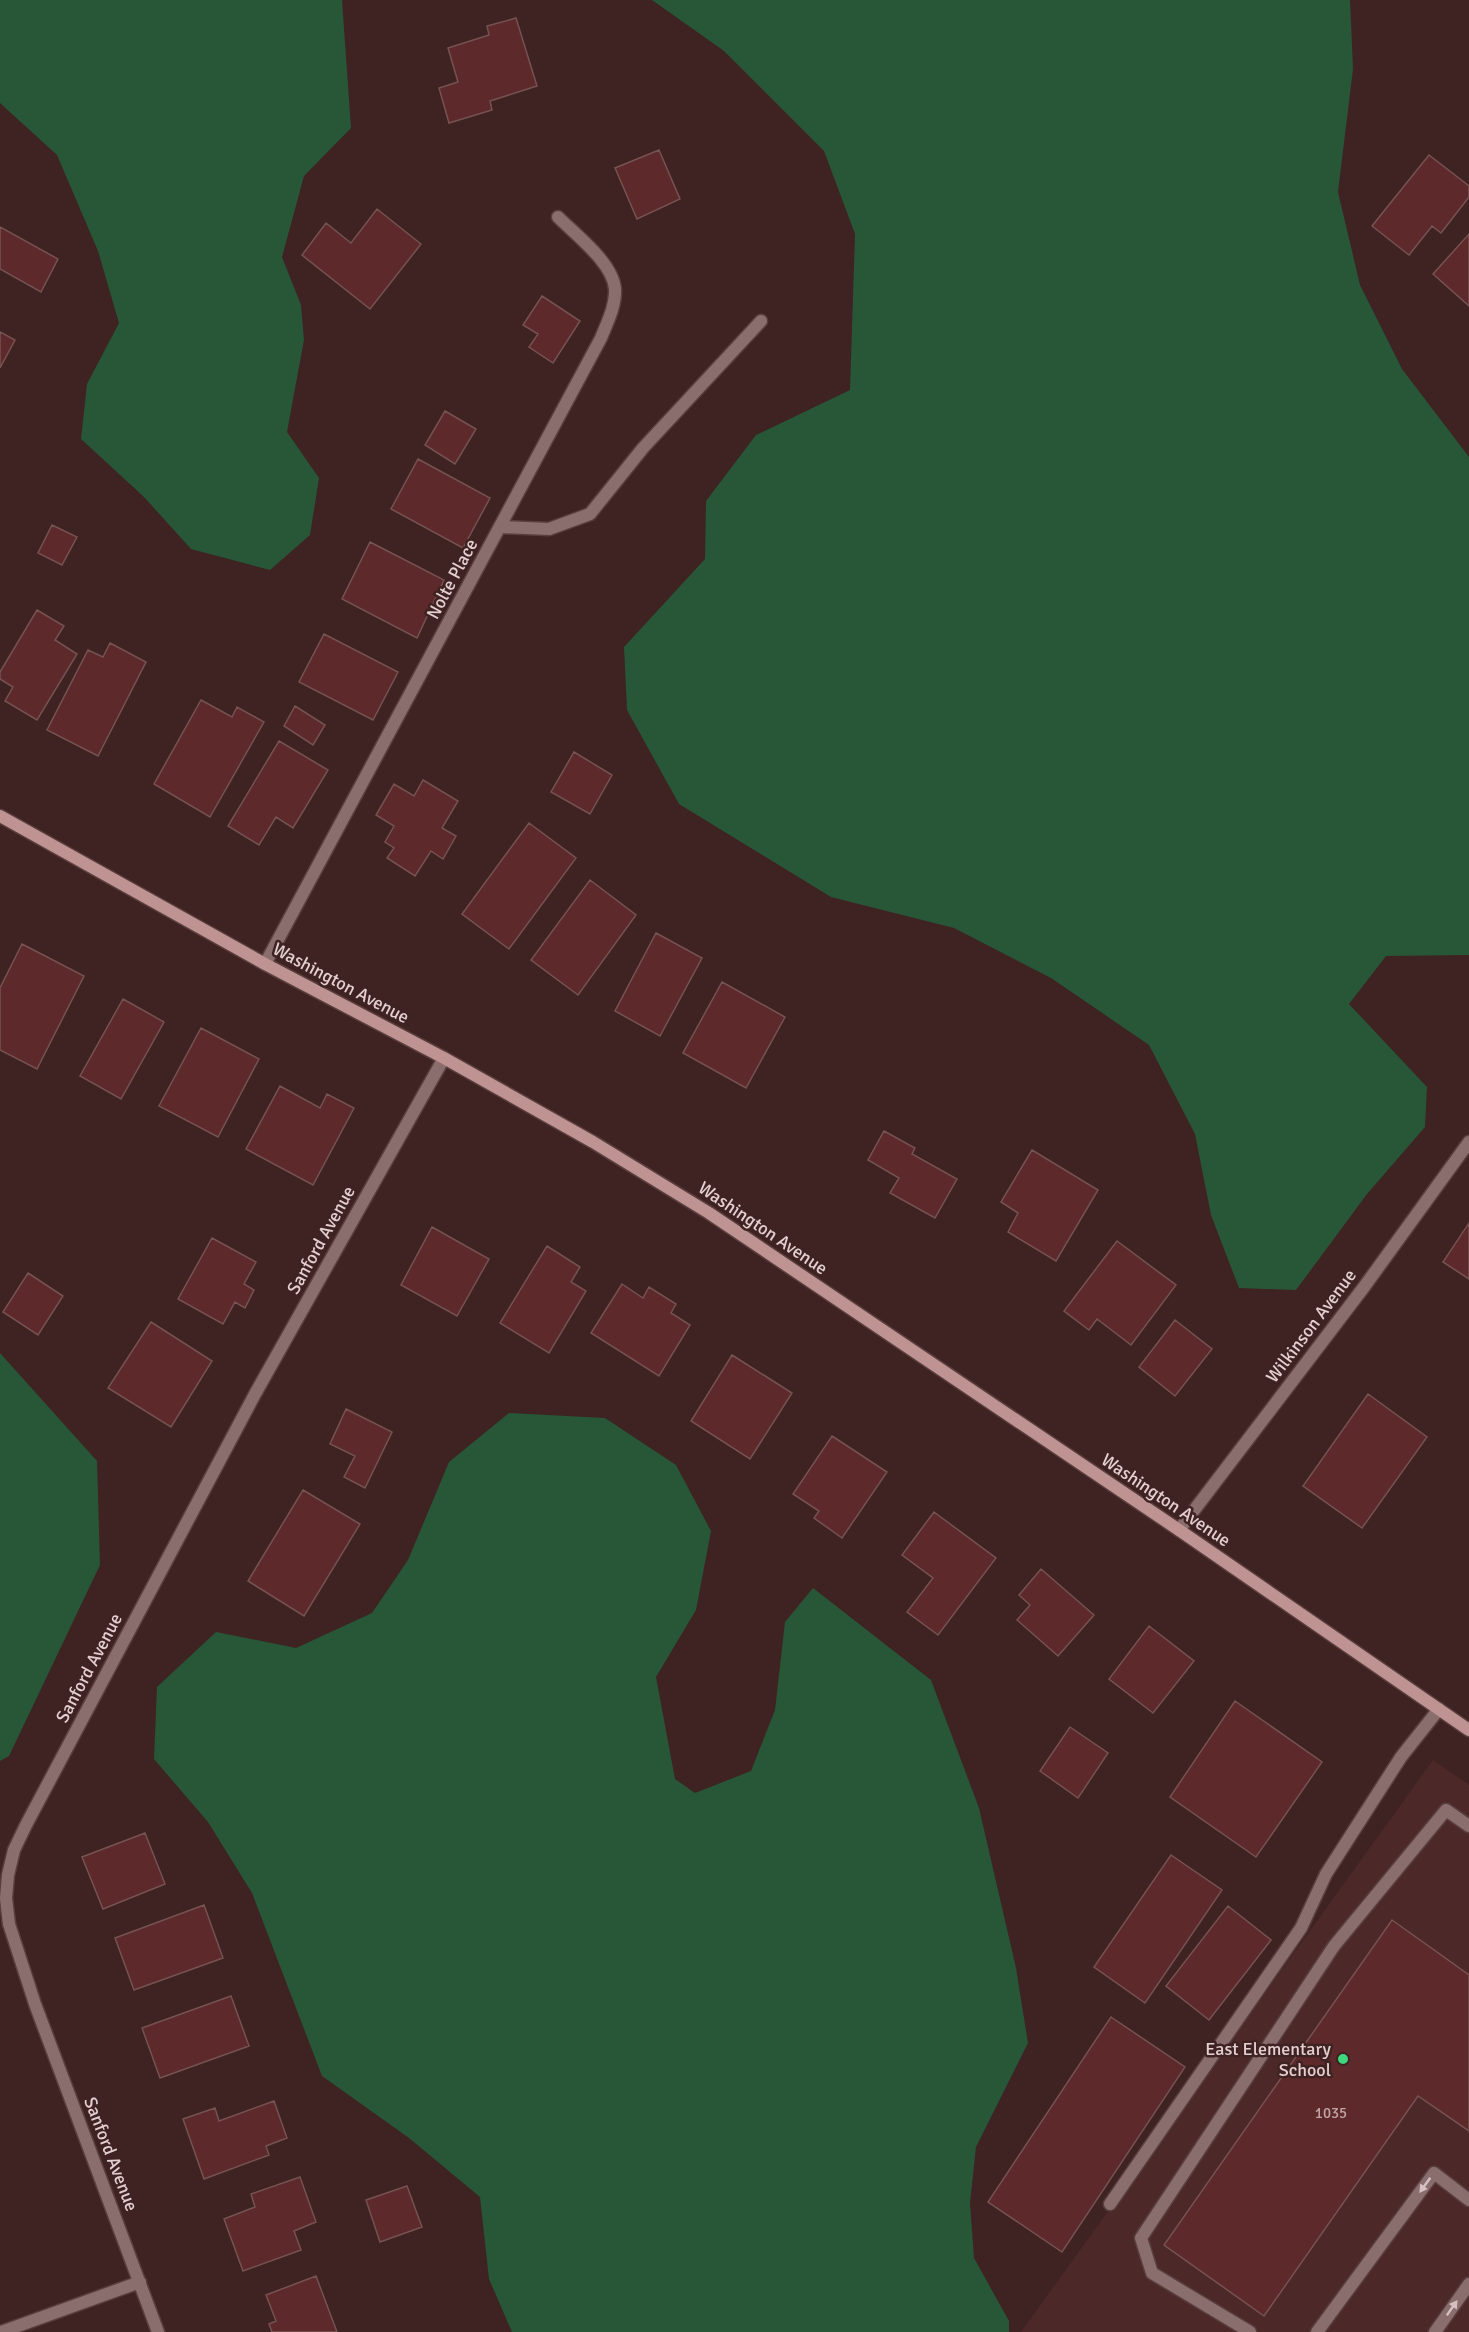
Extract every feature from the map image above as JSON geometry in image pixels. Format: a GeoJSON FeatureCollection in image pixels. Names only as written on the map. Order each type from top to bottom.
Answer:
{"type":"FeatureCollection","features":[{"type":"Feature","properties":{"kind":"main road","name":"Washington Avenue"},"geometry":{"type":"LineString","coordinates":[[0,816],[265,964],[444,1058],[593,1142],[708,1213],[1179,1530],[1469,1730]]}},
{"type":"Feature","properties":{"kind":"street","name":"Nolte Place"},"geometry":{"type":"LineString","coordinates":[[265,964],[601,338],[611,313],[615,288],[606,266],[558,218]]}},
{"type":"Feature","properties":{"kind":"street"},"geometry":{"type":"LineString","coordinates":[[500,527],[549,529],[590,514],[643,448],[762,321]]}},
{"type":"Feature","properties":{"kind":"street","name":"Sanford Avenue"},"geometry":{"type":"LineString","coordinates":[[158,2332],[35,2004],[9,1924],[6,1898],[8,1875],[14,1850],[26,1825],[255,1394],[444,1058]]}},
{"type":"Feature","properties":{"kind":"street","name":"Wilkinson Avenue"},"geometry":{"type":"LineString","coordinates":[[1179,1530],[1364,1287],[1469,1142]]}},
{"type":"Feature","properties":{"kind":"street"},"geometry":{"type":"LineString","coordinates":[[1110,2204],[1294,1937],[1326,1874],[1401,1757],[1439,1709]]}},
{"type":"Feature","properties":{"kind":"street"},"geometry":{"type":"LineString","coordinates":[[1250,2332],[1152,2273],[1141,2238],[1334,1946],[1446,1810],[1469,1826]]}},
{"type":"Feature","properties":{"kind":"street"},"geometry":{"type":"LineString","coordinates":[[1317,2332],[1434,2173],[1469,2200]]}},
{"type":"Feature","properties":{"kind":"street"},"geometry":{"type":"LineString","coordinates":[[1,2332],[140,2282]]}},
{"type":"Feature","properties":{"kind":"street"},"geometry":{"type":"LineString","coordinates":[[1435,2332],[1469,2283]]}},
{"type":"Feature","properties":{"kind":"shaded area","name":"East Elementary School"},"geometry":{"type":"Polygon","coordinates":[[[1433,1760],[1469,1785],[1469,2332],[1021,2332],[1433,1760]]]}},
{"type":"Feature","properties":{"kind":"green space"},"geometry":{"type":"Polygon","coordinates":[[[0,0],[342,0],[351,128],[304,176],[282,257],[301,305],[304,340],[287,432],[319,478],[310,535],[270,570],[191,549],[144,497],[81,439],[87,384],[119,323],[98,251],[57,155],[0,103],[0,0]]]}},
{"type":"Feature","properties":{"kind":"green space"},"geometry":{"type":"Polygon","coordinates":[[[652,0],[1350,0],[1353,69],[1338,192],[1360,285],[1402,369],[1469,457],[1469,955],[1386,956],[1349,1004],[1427,1087],[1425,1127],[1367,1194],[1296,1290],[1239,1288],[1211,1215],[1195,1134],[1149,1045],[1051,978],[954,928],[831,897],[679,804],[627,710],[624,647],[705,559],[706,501],[756,435],[850,390],[855,234],[824,151],[724,51],[652,0]]]}},
{"type":"Feature","properties":{"kind":"green space"},"geometry":{"type":"Polygon","coordinates":[[[0,1353],[97,1461],[100,1565],[9,1756],[0,1761],[0,1353]]]}},
{"type":"Feature","properties":{"kind":"green space"},"geometry":{"type":"Polygon","coordinates":[[[509,1413],[605,1418],[676,1465],[711,1531],[696,1610],[656,1677],[675,1779],[695,1793],[751,1771],[775,1710],[785,1622],[813,1588],[931,1680],[979,1808],[1016,1968],[1028,2043],[976,2147],[970,2203],[974,2258],[1009,2321],[1009,2332],[512,2332],[489,2279],[480,2197],[409,2138],[322,2076],[252,1893],[208,1822],[154,1759],[157,1687],[216,1632],[296,1648],[372,1613],[408,1560],[449,1462],[509,1413]]]}},
{"type":"Feature","properties":{"kind":"building"},"geometry":{"type":"Polygon","coordinates":[[[516,18],[537,86],[490,101],[492,110],[449,123],[439,88],[458,82],[448,48],[489,35],[487,26],[516,18]]]}},
{"type":"Feature","properties":{"kind":"building"},"geometry":{"type":"Polygon","coordinates":[[[659,150],[680,199],[637,219],[615,168],[659,150]]]}},
{"type":"Feature","properties":{"kind":"building"},"geometry":{"type":"Polygon","coordinates":[[[1429,155],[1469,186],[1469,197],[1441,233],[1432,226],[1409,255],[1372,226],[1429,155]]]}},
{"type":"Feature","properties":{"kind":"building"},"geometry":{"type":"Polygon","coordinates":[[[377,209],[421,244],[370,309],[302,255],[326,223],[351,243],[377,209]]]}},
{"type":"Feature","properties":{"kind":"building"},"geometry":{"type":"Polygon","coordinates":[[[0,227],[58,259],[41,292],[0,269],[0,227]]]}},
{"type":"Feature","properties":{"kind":"building"},"geometry":{"type":"Polygon","coordinates":[[[1469,234],[1469,306],[1433,274],[1469,234]]]}},
{"type":"Feature","properties":{"kind":"building"},"geometry":{"type":"Polygon","coordinates":[[[542,296],[580,321],[553,363],[529,347],[538,334],[523,325],[542,296]]]}},
{"type":"Feature","properties":{"kind":"building"},"geometry":{"type":"Polygon","coordinates":[[[0,332],[15,340],[0,368],[0,332]]]}},
{"type":"Feature","properties":{"kind":"building"},"geometry":{"type":"Polygon","coordinates":[[[445,411],[476,429],[455,464],[425,445],[445,411]]]}},
{"type":"Feature","properties":{"kind":"building"},"geometry":{"type":"Polygon","coordinates":[[[418,459],[490,498],[463,548],[391,509],[418,459]]]}},
{"type":"Feature","properties":{"kind":"building"},"geometry":{"type":"Polygon","coordinates":[[[52,525],[77,537],[62,565],[38,553],[52,525]]]}},
{"type":"Feature","properties":{"kind":"building"},"geometry":{"type":"Polygon","coordinates":[[[370,542],[444,580],[417,638],[342,599],[370,542]]]}},
{"type":"Feature","properties":{"kind":"building"},"geometry":{"type":"Polygon","coordinates":[[[37,610],[64,626],[55,640],[77,654],[37,720],[5,701],[13,687],[0,679],[0,672],[37,610]]]}},
{"type":"Feature","properties":{"kind":"building"},"geometry":{"type":"Polygon","coordinates":[[[324,634],[398,672],[373,720],[299,682],[324,634]]]}},
{"type":"Feature","properties":{"kind":"building"},"geometry":{"type":"Polygon","coordinates":[[[110,643],[146,662],[98,756],[47,730],[88,650],[103,657],[110,643]]]}},
{"type":"Feature","properties":{"kind":"building"},"geometry":{"type":"Polygon","coordinates":[[[201,700],[232,717],[237,707],[264,722],[210,817],[154,784],[201,700]]]}},
{"type":"Feature","properties":{"kind":"building"},"geometry":{"type":"Polygon","coordinates":[[[295,706],[325,725],[313,745],[284,726],[295,706]]]}},
{"type":"Feature","properties":{"kind":"building"},"geometry":{"type":"Polygon","coordinates":[[[279,741],[328,770],[293,828],[276,817],[259,845],[228,826],[279,741]]]}},
{"type":"Feature","properties":{"kind":"building"},"geometry":{"type":"Polygon","coordinates":[[[574,752],[612,775],[590,814],[551,792],[574,752]]]}},
{"type":"Feature","properties":{"kind":"building"},"geometry":{"type":"Polygon","coordinates":[[[423,780],[458,801],[442,828],[456,836],[443,859],[431,851],[415,876],[387,858],[394,848],[385,842],[394,826],[376,815],[394,784],[414,796],[423,780]]]}},
{"type":"Feature","properties":{"kind":"building"},"geometry":{"type":"Polygon","coordinates":[[[529,823],[576,858],[509,949],[462,914],[529,823]]]}},
{"type":"Feature","properties":{"kind":"building"},"geometry":{"type":"Polygon","coordinates":[[[590,880],[636,915],[578,995],[531,960],[590,880]]]}},
{"type":"Feature","properties":{"kind":"building"},"geometry":{"type":"Polygon","coordinates":[[[656,933],[702,958],[660,1036],[615,1011],[656,933]]]}},
{"type":"Feature","properties":{"kind":"building"},"geometry":{"type":"Polygon","coordinates":[[[22,944],[84,976],[37,1069],[0,1050],[0,988],[22,944]]]}},
{"type":"Feature","properties":{"kind":"building"},"geometry":{"type":"Polygon","coordinates":[[[722,982],[785,1017],[746,1088],[683,1053],[722,982]]]}},
{"type":"Feature","properties":{"kind":"building"},"geometry":{"type":"Polygon","coordinates":[[[123,999],[164,1022],[121,1099],[80,1076],[123,999]]]}},
{"type":"Feature","properties":{"kind":"building"},"geometry":{"type":"Polygon","coordinates":[[[201,1028],[259,1059],[218,1137],[159,1106],[201,1028]]]}},
{"type":"Feature","properties":{"kind":"building"},"geometry":{"type":"Polygon","coordinates":[[[280,1086],[320,1108],[327,1094],[354,1108],[313,1185],[246,1149],[280,1086]]]}},
{"type":"Feature","properties":{"kind":"building"},"geometry":{"type":"Polygon","coordinates":[[[884,1131],[915,1148],[912,1154],[957,1179],[935,1218],[890,1193],[899,1178],[868,1160],[884,1131]]]}},
{"type":"Feature","properties":{"kind":"building"},"geometry":{"type":"Polygon","coordinates":[[[1032,1150],[1098,1190],[1056,1261],[1008,1232],[1018,1213],[1001,1202],[1032,1150]]]}},
{"type":"Feature","properties":{"kind":"building"},"geometry":{"type":"Polygon","coordinates":[[[1469,1223],[1469,1279],[1443,1262],[1469,1223]]]}},
{"type":"Feature","properties":{"kind":"building"},"geometry":{"type":"Polygon","coordinates":[[[432,1227],[489,1259],[457,1316],[401,1285],[432,1227]]]}},
{"type":"Feature","properties":{"kind":"building"},"geometry":{"type":"Polygon","coordinates":[[[212,1238],[256,1262],[244,1284],[254,1290],[245,1308],[235,1302],[223,1324],[178,1299],[212,1238]]]}},
{"type":"Feature","properties":{"kind":"building"},"geometry":{"type":"Polygon","coordinates":[[[1117,1241],[1176,1285],[1131,1345],[1097,1319],[1089,1330],[1064,1311],[1117,1241]]]}},
{"type":"Feature","properties":{"kind":"building"},"geometry":{"type":"Polygon","coordinates":[[[547,1246],[580,1267],[571,1282],[586,1291],[549,1353],[500,1323],[547,1246]]]}},
{"type":"Feature","properties":{"kind":"building"},"geometry":{"type":"Polygon","coordinates":[[[28,1273],[63,1296],[38,1335],[3,1312],[28,1273]]]}},
{"type":"Feature","properties":{"kind":"building"},"geometry":{"type":"Polygon","coordinates":[[[622,1284],[643,1298],[649,1287],[676,1304],[671,1313],[690,1325],[659,1376],[591,1333],[622,1284]]]}},
{"type":"Feature","properties":{"kind":"building"},"geometry":{"type":"Polygon","coordinates":[[[1175,1320],[1212,1349],[1175,1396],[1139,1367],[1175,1320]]]}},
{"type":"Feature","properties":{"kind":"building"},"geometry":{"type":"Polygon","coordinates":[[[151,1322],[212,1361],[171,1427],[108,1388],[151,1322]]]}},
{"type":"Feature","properties":{"kind":"building"},"geometry":{"type":"Polygon","coordinates":[[[732,1355],[792,1393],[750,1459],[691,1421],[732,1355]]]}},
{"type":"Feature","properties":{"kind":"building"},"geometry":{"type":"Polygon","coordinates":[[[1368,1394],[1427,1437],[1362,1528],[1303,1486],[1368,1394]]]}},
{"type":"Feature","properties":{"kind":"building"},"geometry":{"type":"Polygon","coordinates":[[[346,1409],[392,1432],[365,1488],[344,1477],[355,1456],[330,1444],[346,1409]]]}},
{"type":"Feature","properties":{"kind":"building"},"geometry":{"type":"Polygon","coordinates":[[[832,1436],[887,1472],[842,1538],[814,1518],[819,1511],[793,1494],[832,1436]]]}},
{"type":"Feature","properties":{"kind":"building"},"geometry":{"type":"Polygon","coordinates":[[[303,1490],[360,1524],[304,1616],[248,1581],[303,1490]]]}},
{"type":"Feature","properties":{"kind":"building"},"geometry":{"type":"Polygon","coordinates":[[[934,1512],[996,1558],[938,1635],[907,1612],[933,1578],[902,1555],[934,1512]]]}},
{"type":"Feature","properties":{"kind":"building"},"geometry":{"type":"Polygon","coordinates":[[[1041,1569],[1094,1615],[1058,1656],[1017,1620],[1030,1605],[1019,1595],[1041,1569]]]}},
{"type":"Feature","properties":{"kind":"building"},"geometry":{"type":"Polygon","coordinates":[[[1149,1626],[1194,1661],[1153,1713],[1109,1679],[1149,1626]]]}},
{"type":"Feature","properties":{"kind":"building"},"geometry":{"type":"Polygon","coordinates":[[[1235,1701],[1322,1762],[1256,1857],[1170,1797],[1235,1701]]]}},
{"type":"Feature","properties":{"kind":"building"},"geometry":{"type":"Polygon","coordinates":[[[1070,1727],[1108,1753],[1078,1798],[1040,1771],[1070,1727]]]}},
{"type":"Feature","properties":{"kind":"building"},"geometry":{"type":"Polygon","coordinates":[[[145,1833],[165,1884],[103,1909],[82,1857],[145,1833]]]}},
{"type":"Feature","properties":{"kind":"building"},"geometry":{"type":"Polygon","coordinates":[[[1171,1855],[1222,1890],[1145,2003],[1094,1967],[1171,1855]]]}},
{"type":"Feature","properties":{"kind":"building"},"geometry":{"type":"Polygon","coordinates":[[[204,1905],[223,1958],[134,1990],[115,1938],[204,1905]]]}},
{"type":"Feature","properties":{"kind":"building"},"geometry":{"type":"Polygon","coordinates":[[[1228,1906],[1271,1940],[1209,2020],[1166,1986],[1228,1906]]]}},
{"type":"Feature","properties":{"kind":"building","name":"East Elementary School"},"geometry":{"type":"Polygon","coordinates":[[[1392,1920],[1469,1975],[1469,2131],[1418,2096],[1264,2316],[1164,2245],[1392,1920]]]}},
{"type":"Feature","properties":{"kind":"building"},"geometry":{"type":"Polygon","coordinates":[[[231,1996],[249,2046],[160,2078],[142,2028],[231,1996]]]}},
{"type":"Feature","properties":{"kind":"building"},"geometry":{"type":"Polygon","coordinates":[[[1111,2017],[1185,2067],[1062,2252],[988,2202],[1111,2017]]]}},
{"type":"Feature","properties":{"kind":"building"},"geometry":{"type":"Polygon","coordinates":[[[274,2101],[287,2138],[266,2146],[269,2155],[204,2179],[183,2119],[215,2108],[219,2121],[274,2101]]]}},
{"type":"Feature","properties":{"kind":"building"},"geometry":{"type":"Polygon","coordinates":[[[300,2177],[316,2222],[294,2231],[301,2250],[243,2271],[224,2219],[255,2207],[251,2194],[300,2177]]]}},
{"type":"Feature","properties":{"kind":"building"},"geometry":{"type":"Polygon","coordinates":[[[407,2186],[422,2227],[380,2242],[366,2200],[407,2186]]]}},
{"type":"Feature","properties":{"kind":"building"},"geometry":{"type":"Polygon","coordinates":[[[316,2276],[337,2332],[272,2332],[269,2324],[276,2321],[266,2295],[316,2276]]]}},
{"type":"Feature","properties":{"kind":"place","name":"East Elementary School"},"geometry":{"type":"Point","coordinates":[1343,2059]}}]}
